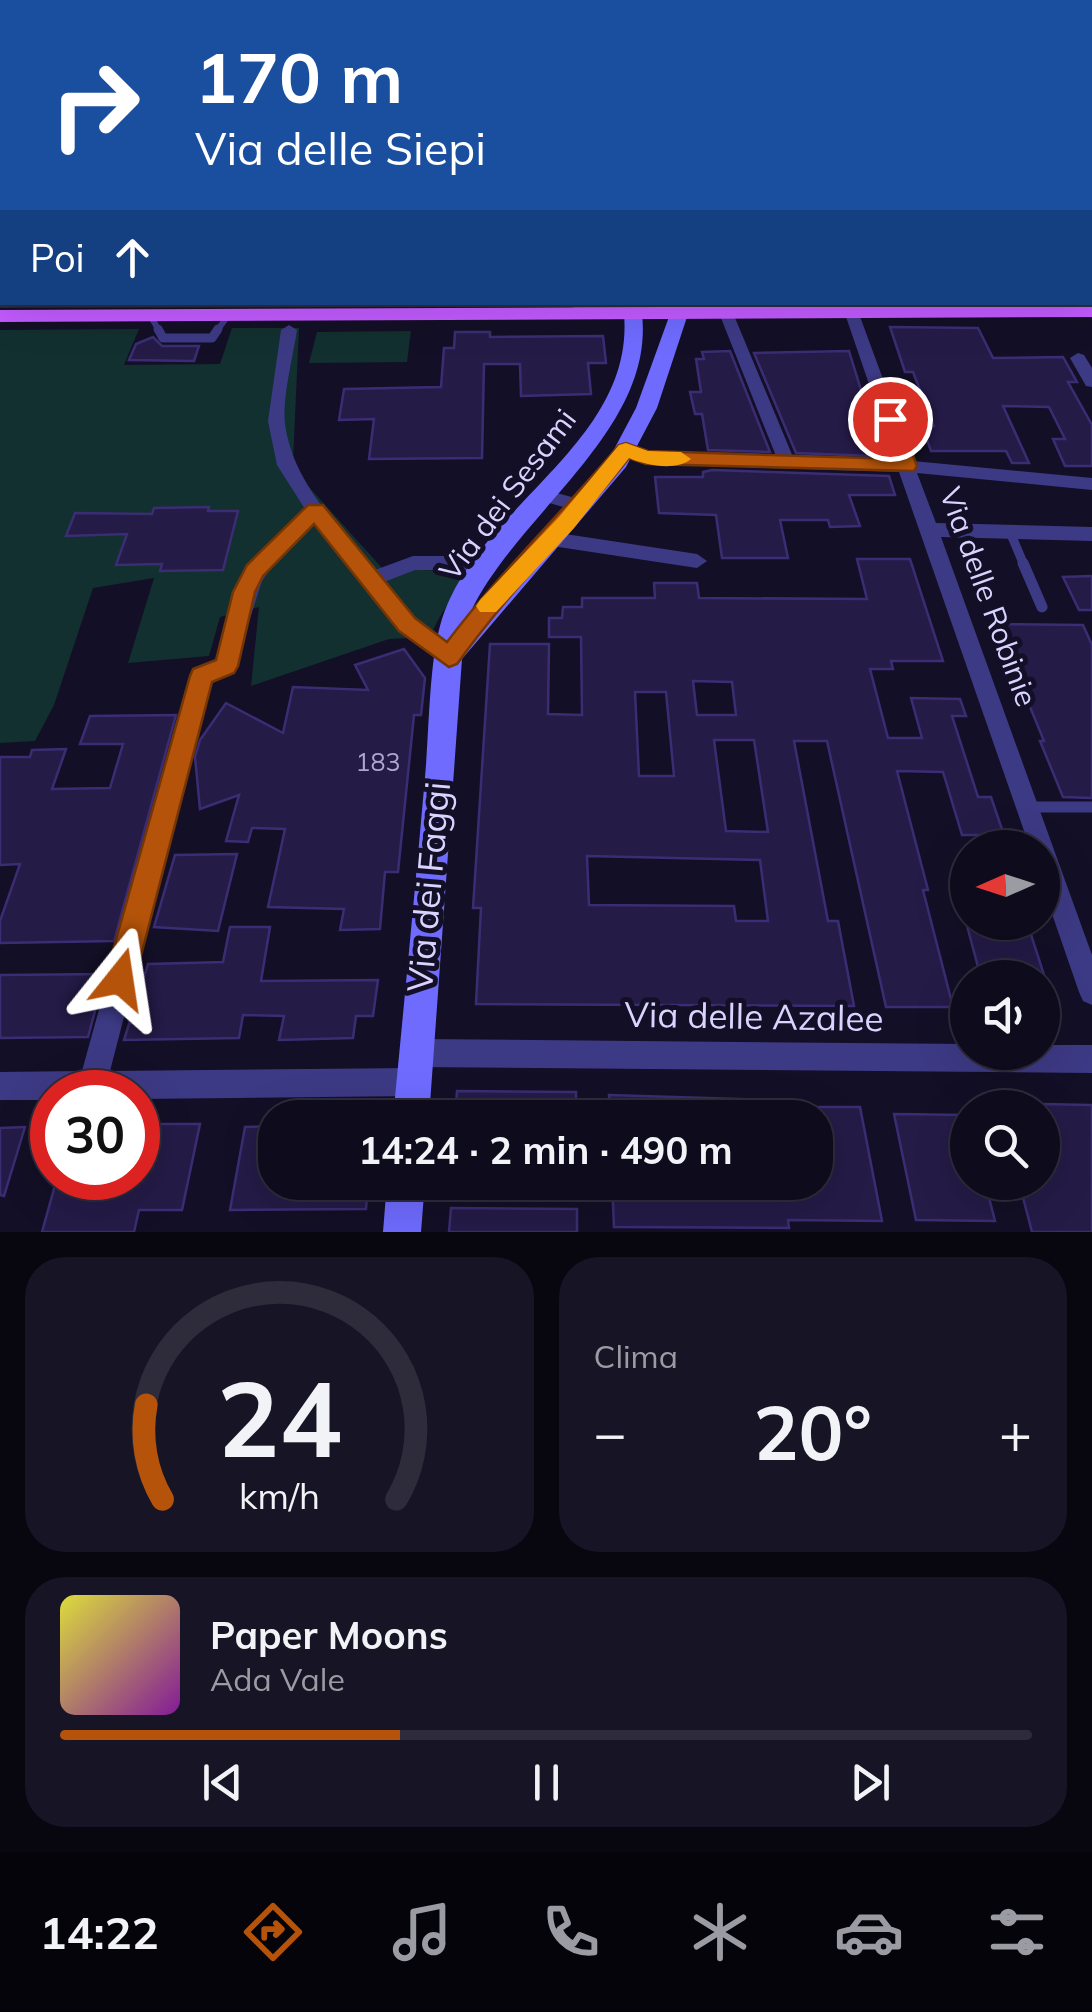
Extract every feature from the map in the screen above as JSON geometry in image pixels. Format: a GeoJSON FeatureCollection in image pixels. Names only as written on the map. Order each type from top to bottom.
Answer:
{"type":"FeatureCollection","features":[{"type":"Feature","properties":{"kind":"main road"},"geometry":{"type":"LineString","coordinates":[[0,314],[156,325],[228,317],[679,314],[931,306],[1092,311]]}},
{"type":"Feature","properties":{"kind":"street","name":"Via delle Robinie"},"geometry":{"type":"LineString","coordinates":[[851,311],[1036,830]]}},
{"type":"Feature","properties":{"kind":"street"},"geometry":{"type":"LineString","coordinates":[[726,313],[787,462]]}},
{"type":"Feature","properties":{"kind":"street","name":"Via dei Sesami"},"geometry":{"type":"LineString","coordinates":[[449,657],[456,616],[489,562],[590,440],[616,397],[634,352],[633,314]]}},
{"type":"Feature","properties":{"kind":"street","name":"Via dei Sesami"},"geometry":{"type":"LineString","coordinates":[[449,657],[487,607],[552,539],[626,449],[659,380],[679,314]]}},
{"type":"Feature","properties":{"kind":"street"},"geometry":{"type":"LineString","coordinates":[[288,330],[276,421],[286,464],[315,510],[417,635],[449,657]]}},
{"type":"Feature","properties":{"kind":"street"},"geometry":{"type":"LineString","coordinates":[[1078,358],[1092,382]]}},
{"type":"Feature","properties":{"kind":"street"},"geometry":{"type":"LineString","coordinates":[[626,449],[646,458],[907,466],[1092,484]]}},
{"type":"Feature","properties":{"kind":"street"},"geometry":{"type":"LineString","coordinates":[[541,495],[581,506]]}},
{"type":"Feature","properties":{"kind":"street"},"geometry":{"type":"LineString","coordinates":[[96,1070],[202,676],[226,666],[244,592],[254,571],[315,510]]}},
{"type":"Feature","properties":{"kind":"street"},"geometry":{"type":"LineString","coordinates":[[929,530],[1092,534]]}},
{"type":"Feature","properties":{"kind":"street"},"geometry":{"type":"LineString","coordinates":[[552,539],[698,560]]}},
{"type":"Feature","properties":{"kind":"street"},"geometry":{"type":"LineString","coordinates":[[373,579],[413,562],[489,562]]}},
{"type":"Feature","properties":{"kind":"street","name":"Via dei Faggi"},"geometry":{"type":"LineString","coordinates":[[412,1100],[449,657]]}},
{"type":"Feature","properties":{"kind":"street","name":"Via delle Robinie"},"geometry":{"type":"LineString","coordinates":[[1060,900],[1092,992]]}},
{"type":"Feature","properties":{"kind":"street","name":"Via delle Azalee"},"geometry":{"type":"LineString","coordinates":[[160,1082],[414,1067],[1092,1060]]}},
{"type":"Feature","properties":{"kind":"street","name":"Via delle Azalee"},"geometry":{"type":"LineString","coordinates":[[0,1086],[30,1086]]}},
{"type":"Feature","properties":{"kind":"street"},"geometry":{"type":"LineString","coordinates":[[402,1232],[405,1200]]}},
{"type":"Feature","properties":{"kind":"lane"},"geometry":{"type":"LineString","coordinates":[[0,314],[638,305]]}},
{"type":"Feature","properties":{"kind":"lane"},"geometry":{"type":"LineString","coordinates":[[756,305],[875,310]]}},
{"type":"Feature","properties":{"kind":"lane"},"geometry":{"type":"LineString","coordinates":[[986,307],[1039,305]]}},
{"type":"Feature","properties":{"kind":"lane"},"geometry":{"type":"LineString","coordinates":[[156,325],[152,339],[158,344],[172,338],[212,338],[228,317]]}},
{"type":"Feature","properties":{"kind":"lane"},"geometry":{"type":"LineString","coordinates":[[1010,532],[1042,607]]}},
{"type":"Feature","properties":{"kind":"lane"},"geometry":{"type":"LineString","coordinates":[[1028,806],[1092,807]]}},
{"type":"Feature","properties":{"kind":"green space"},"geometry":{"type":"Polygon","coordinates":[[[0,305],[572,305],[519,307],[0,305]]]}},
{"type":"Feature","properties":{"kind":"green space"},"geometry":{"type":"Polygon","coordinates":[[[232,328],[299,328],[293,461],[309,487],[383,569],[459,571],[464,577],[430,637],[389,639],[251,686],[259,607],[220,617],[209,656],[128,663],[154,578],[93,588],[54,705],[35,741],[0,743],[0,330],[139,329],[124,365],[220,364],[232,328]]]}},
{"type":"Feature","properties":{"kind":"green space"},"geometry":{"type":"Polygon","coordinates":[[[411,331],[407,362],[309,363],[317,332],[411,331]]]}},
{"type":"Feature","properties":{"kind":"building"},"geometry":{"type":"Polygon","coordinates":[[[890,327],[978,328],[993,358],[1063,357],[1077,382],[1068,382],[1092,425],[1092,466],[1065,466],[1053,439],[1065,439],[1049,407],[1003,406],[1029,463],[1012,463],[1006,451],[931,451],[922,426],[934,426],[913,372],[905,372],[890,327]]]}},
{"type":"Feature","properties":{"kind":"building"},"geometry":{"type":"Polygon","coordinates":[[[455,332],[490,332],[490,337],[603,336],[606,363],[588,363],[591,394],[521,396],[520,364],[484,364],[482,458],[369,459],[374,419],[339,420],[344,389],[441,387],[444,348],[454,348],[455,332]]]}},
{"type":"Feature","properties":{"kind":"building"},"geometry":{"type":"Polygon","coordinates":[[[153,337],[162,346],[199,346],[194,361],[129,360],[136,344],[153,337]]]}},
{"type":"Feature","properties":{"kind":"building"},"geometry":{"type":"Polygon","coordinates":[[[730,351],[770,452],[708,450],[702,414],[695,414],[690,392],[701,392],[696,359],[704,359],[702,352],[730,351]]]}},
{"type":"Feature","properties":{"kind":"building"},"geometry":{"type":"Polygon","coordinates":[[[849,351],[865,403],[853,403],[872,456],[796,453],[754,353],[849,351]]]}},
{"type":"Feature","properties":{"kind":"building"},"geometry":{"type":"Polygon","coordinates":[[[703,472],[889,476],[895,495],[849,495],[860,526],[830,527],[828,520],[780,520],[788,558],[722,558],[716,515],[659,513],[655,477],[703,477],[703,472]]]}},
{"type":"Feature","properties":{"kind":"building"},"geometry":{"type":"Polygon","coordinates":[[[209,507],[208,511],[238,511],[223,570],[160,571],[162,564],[116,565],[127,534],[66,536],[75,513],[152,514],[154,508],[209,507]]]}},
{"type":"Feature","properties":{"kind":"building"},"geometry":{"type":"Polygon","coordinates":[[[857,559],[910,559],[943,661],[891,661],[893,669],[870,669],[888,738],[922,738],[911,698],[960,699],[966,716],[952,716],[978,797],[991,797],[1002,830],[960,830],[943,772],[897,771],[928,890],[923,890],[950,1007],[886,1007],[827,741],[794,741],[828,921],[838,921],[854,1006],[476,1004],[481,908],[473,908],[490,644],[549,644],[548,714],[582,715],[581,637],[549,637],[549,618],[562,618],[563,607],[582,607],[582,598],[655,598],[654,583],[697,583],[699,598],[867,599],[857,559]],[[693,681],[697,715],[736,715],[732,682],[693,681]],[[635,692],[639,776],[674,776],[666,692],[635,692]],[[714,740],[726,831],[768,832],[754,740],[714,740]],[[587,856],[589,905],[734,906],[736,921],[768,921],[760,860],[587,856]]]}},
{"type":"Feature","properties":{"kind":"building"},"geometry":{"type":"Polygon","coordinates":[[[1092,576],[1092,610],[1079,610],[1063,577],[1092,576]]]}},
{"type":"Feature","properties":{"kind":"building"},"geometry":{"type":"Polygon","coordinates":[[[996,624],[1083,625],[1092,645],[1092,798],[1063,797],[996,624]]]}},
{"type":"Feature","properties":{"kind":"building"},"geometry":{"type":"Polygon","coordinates":[[[404,649],[425,678],[421,715],[414,715],[398,872],[385,872],[380,929],[340,930],[344,909],[268,907],[285,829],[252,828],[248,842],[226,841],[239,795],[200,809],[195,757],[200,740],[226,703],[283,733],[293,687],[368,690],[355,665],[404,649]]]}},
{"type":"Feature","properties":{"kind":"building"},"geometry":{"type":"Polygon","coordinates":[[[176,715],[114,941],[0,943],[0,921],[20,864],[0,865],[0,757],[30,757],[32,750],[66,749],[52,789],[110,788],[123,744],[80,744],[90,716],[176,715]]]}},
{"type":"Feature","properties":{"kind":"building"},"geometry":{"type":"Polygon","coordinates":[[[237,854],[218,931],[154,927],[175,855],[237,854]]]}},
{"type":"Feature","properties":{"kind":"building"},"geometry":{"type":"Polygon","coordinates":[[[230,927],[270,927],[261,981],[378,980],[373,1016],[356,1016],[353,1038],[279,1040],[284,1016],[243,1015],[239,1038],[124,1040],[148,964],[223,962],[230,927]]]}},
{"type":"Feature","properties":{"kind":"building"},"geometry":{"type":"Polygon","coordinates":[[[971,940],[1033,940],[1039,960],[976,960],[971,940]]]}},
{"type":"Feature","properties":{"kind":"building"},"geometry":{"type":"Polygon","coordinates":[[[105,974],[88,1037],[0,1038],[0,975],[105,974]]]}},
{"type":"Feature","properties":{"kind":"building"},"geometry":{"type":"Polygon","coordinates":[[[457,1091],[576,1092],[576,1100],[456,1100],[457,1091]]]}},
{"type":"Feature","properties":{"kind":"building"},"geometry":{"type":"Polygon","coordinates":[[[609,1095],[773,1100],[609,1100],[609,1095]]]}},
{"type":"Feature","properties":{"kind":"building"},"geometry":{"type":"Polygon","coordinates":[[[1060,1104],[1092,1105],[1092,1232],[1032,1232],[1024,1200],[1060,1200],[1060,1104]]]}},
{"type":"Feature","properties":{"kind":"building"},"geometry":{"type":"Polygon","coordinates":[[[833,1107],[860,1107],[882,1221],[788,1220],[789,1228],[614,1227],[613,1200],[833,1200],[833,1107]]]}},
{"type":"Feature","properties":{"kind":"building"},"geometry":{"type":"Polygon","coordinates":[[[894,1114],[950,1115],[950,1200],[990,1200],[995,1221],[916,1220],[894,1114]]]}},
{"type":"Feature","properties":{"kind":"building"},"geometry":{"type":"Polygon","coordinates":[[[160,1124],[200,1124],[182,1210],[139,1210],[134,1232],[42,1232],[51,1200],[160,1200],[160,1124]]]}},
{"type":"Feature","properties":{"kind":"building"},"geometry":{"type":"Polygon","coordinates":[[[25,1127],[4,1196],[0,1195],[0,1128],[25,1127]]]}},
{"type":"Feature","properties":{"kind":"building"},"geometry":{"type":"Polygon","coordinates":[[[245,1127],[258,1127],[258,1200],[367,1200],[366,1209],[230,1210],[245,1127]]]}},
{"type":"Feature","properties":{"kind":"building"},"geometry":{"type":"Polygon","coordinates":[[[451,1208],[577,1209],[577,1232],[449,1232],[451,1208]]]}},
{"type":"Feature","properties":{"kind":"slow traffic"},"geometry":{"type":"LineString","coordinates":[[488,606],[566,522],[626,449],[646,458],[681,459]]}},
{"type":"Feature","properties":{"kind":"route"},"geometry":{"type":"LineString","coordinates":[[120,979],[202,676],[226,666],[244,592],[254,571],[315,510],[417,635],[449,657],[480,615],[566,522],[626,449],[646,458],[907,466],[890,419]]}}]}
